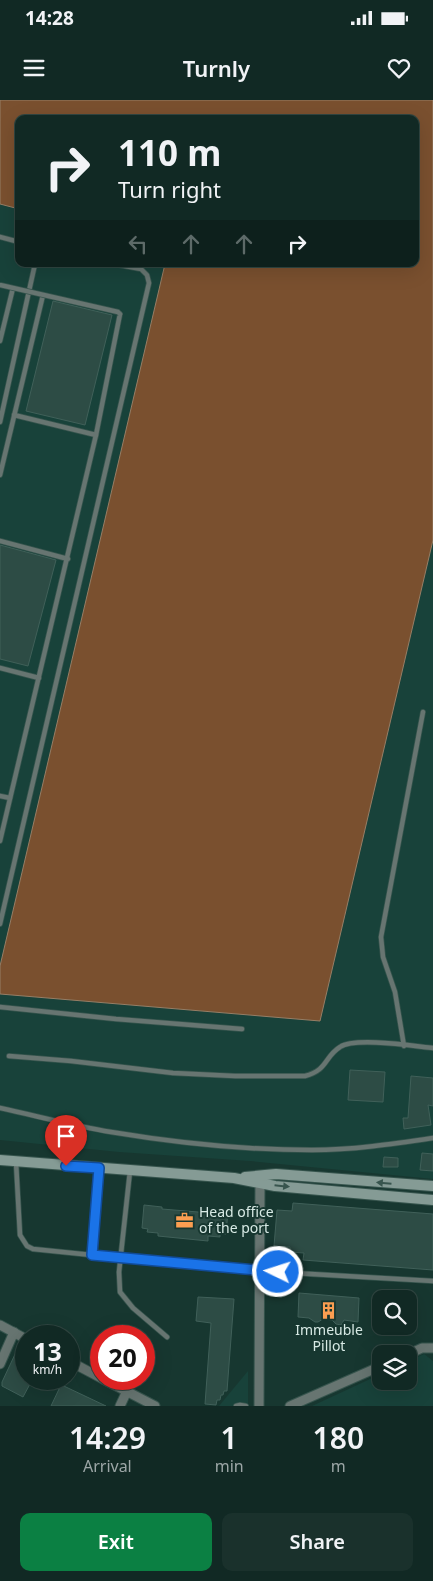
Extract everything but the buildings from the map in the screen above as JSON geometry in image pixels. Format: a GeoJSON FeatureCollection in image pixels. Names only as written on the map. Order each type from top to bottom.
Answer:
{"type":"FeatureCollection","features":[{"type":"Feature","properties":{"kind":"street"},"geometry":{"type":"LineString","coordinates":[[0,1160],[234,1178],[260,1179],[276,1174],[433,1186]]}},
{"type":"Feature","properties":{"kind":"street"},"geometry":{"type":"LineString","coordinates":[[260,1179],[275,1186],[433,1200]]}},
{"type":"Feature","properties":{"kind":"street"},"geometry":{"type":"LineString","coordinates":[[259,1406],[258,1271],[260,1179]]}},
{"type":"Feature","properties":{"kind":"street"},"geometry":{"type":"LineString","coordinates":[[0,1325],[14,1332],[0,1364]]}},
{"type":"Feature","properties":{"kind":"street"},"geometry":{"type":"LineString","coordinates":[[417,1350],[422,1348],[433,1348]]}},
{"type":"Feature","properties":{"kind":"street"},"geometry":{"type":"LineString","coordinates":[[290,1406],[372,1370]]}},
{"type":"Feature","properties":{"kind":"street"},"geometry":{"type":"LineString","coordinates":[[120,1406],[127,1391],[155,1406]]}},
{"type":"Feature","properties":{"kind":"lane"},"geometry":{"type":"LineString","coordinates":[[0,237],[15,241]]}},
{"type":"Feature","properties":{"kind":"lane"},"geometry":{"type":"LineString","coordinates":[[0,422],[34,267]]}},
{"type":"Feature","properties":{"kind":"lane"},"geometry":{"type":"LineString","coordinates":[[0,924],[148,283],[147,274],[141,269],[130,267]]}},
{"type":"Feature","properties":{"kind":"lane"},"geometry":{"type":"LineString","coordinates":[[0,285],[120,314],[96,435],[68,559],[0,842]]}},
{"type":"Feature","properties":{"kind":"lane"},"geometry":{"type":"LineString","coordinates":[[0,341],[13,288]]}},
{"type":"Feature","properties":{"kind":"lane"},"geometry":{"type":"LineString","coordinates":[[0,475],[43,295]]}},
{"type":"Feature","properties":{"kind":"lane"},"geometry":{"type":"LineString","coordinates":[[14,415],[96,435]]}},
{"type":"Feature","properties":{"kind":"lane"},"geometry":{"type":"LineString","coordinates":[[0,542],[68,559]]}},
{"type":"Feature","properties":{"kind":"lane"},"geometry":{"type":"LineString","coordinates":[[0,668],[39,678]]}},
{"type":"Feature","properties":{"kind":"lane"},"geometry":{"type":"LineString","coordinates":[[404,1046],[395,992],[384,957],[381,937],[423,712]]}},
{"type":"Feature","properties":{"kind":"lane"},"geometry":{"type":"LineString","coordinates":[[0,796],[10,798]]}},
{"type":"Feature","properties":{"kind":"lane"},"geometry":{"type":"LineString","coordinates":[[0,1007],[242,1029]]}},
{"type":"Feature","properties":{"kind":"lane"},"geometry":{"type":"LineString","coordinates":[[9,1056],[173,1073],[235,1076],[305,1076],[316,1073],[335,1051],[348,1042],[433,1048]]}},
{"type":"Feature","properties":{"kind":"lane"},"geometry":{"type":"LineString","coordinates":[[0,1108],[110,1132],[192,1143],[262,1148],[313,1150],[369,1146],[433,1138]]}},
{"type":"Feature","properties":{"kind":"lane"},"geometry":{"type":"LineString","coordinates":[[16,1162],[20,1235],[27,1246],[33,1249],[258,1271],[433,1281]]}},
{"type":"Feature","properties":{"kind":"lane"},"geometry":{"type":"LineString","coordinates":[[92,1255],[99,1168]]}},
{"type":"Feature","properties":{"kind":"lane"},"geometry":{"type":"LineString","coordinates":[[130,1171],[121,1258],[120,1292],[133,1308],[167,1337]]}},
{"type":"Feature","properties":{"kind":"lane"},"geometry":{"type":"LineString","coordinates":[[236,1406],[246,1406]]}},
{"type":"Feature","properties":{"kind":"shaded area"},"geometry":{"type":"Polygon","coordinates":[[[0,100],[433,100],[433,1179],[250,1161],[119,1152],[0,1140],[0,100]]]}},
{"type":"Feature","properties":{"kind":"shaded area"},"geometry":{"type":"Polygon","coordinates":[[[0,100],[433,100],[433,540],[320,1021],[0,994],[0,966],[164,267],[419,267],[419,115],[15,115],[15,208],[0,204],[0,100]]]}},
{"type":"Feature","properties":{"kind":"shaded area"},"geometry":{"type":"Polygon","coordinates":[[[424,1354],[433,1361],[433,1406],[312,1406],[372,1378],[372,1390],[417,1390],[417,1357],[424,1354]]]}},
{"type":"Feature","properties":{"kind":"shaded area"},"geometry":{"type":"Polygon","coordinates":[[[248,1371],[248,1406],[219,1406],[248,1371]]]}},
{"type":"Feature","properties":{"kind":"place","name":"Head office of the port"},"geometry":{"type":"Point","coordinates":[185,1220]}},
{"type":"Feature","properties":{"kind":"place","name":"Immeuble Pillot"},"geometry":{"type":"Point","coordinates":[329,1310]}},
{"type":"Feature","properties":{"kind":"route"},"geometry":{"type":"LineString","coordinates":[[66,1166],[99,1168],[92,1255],[278,1272]]}}]}
